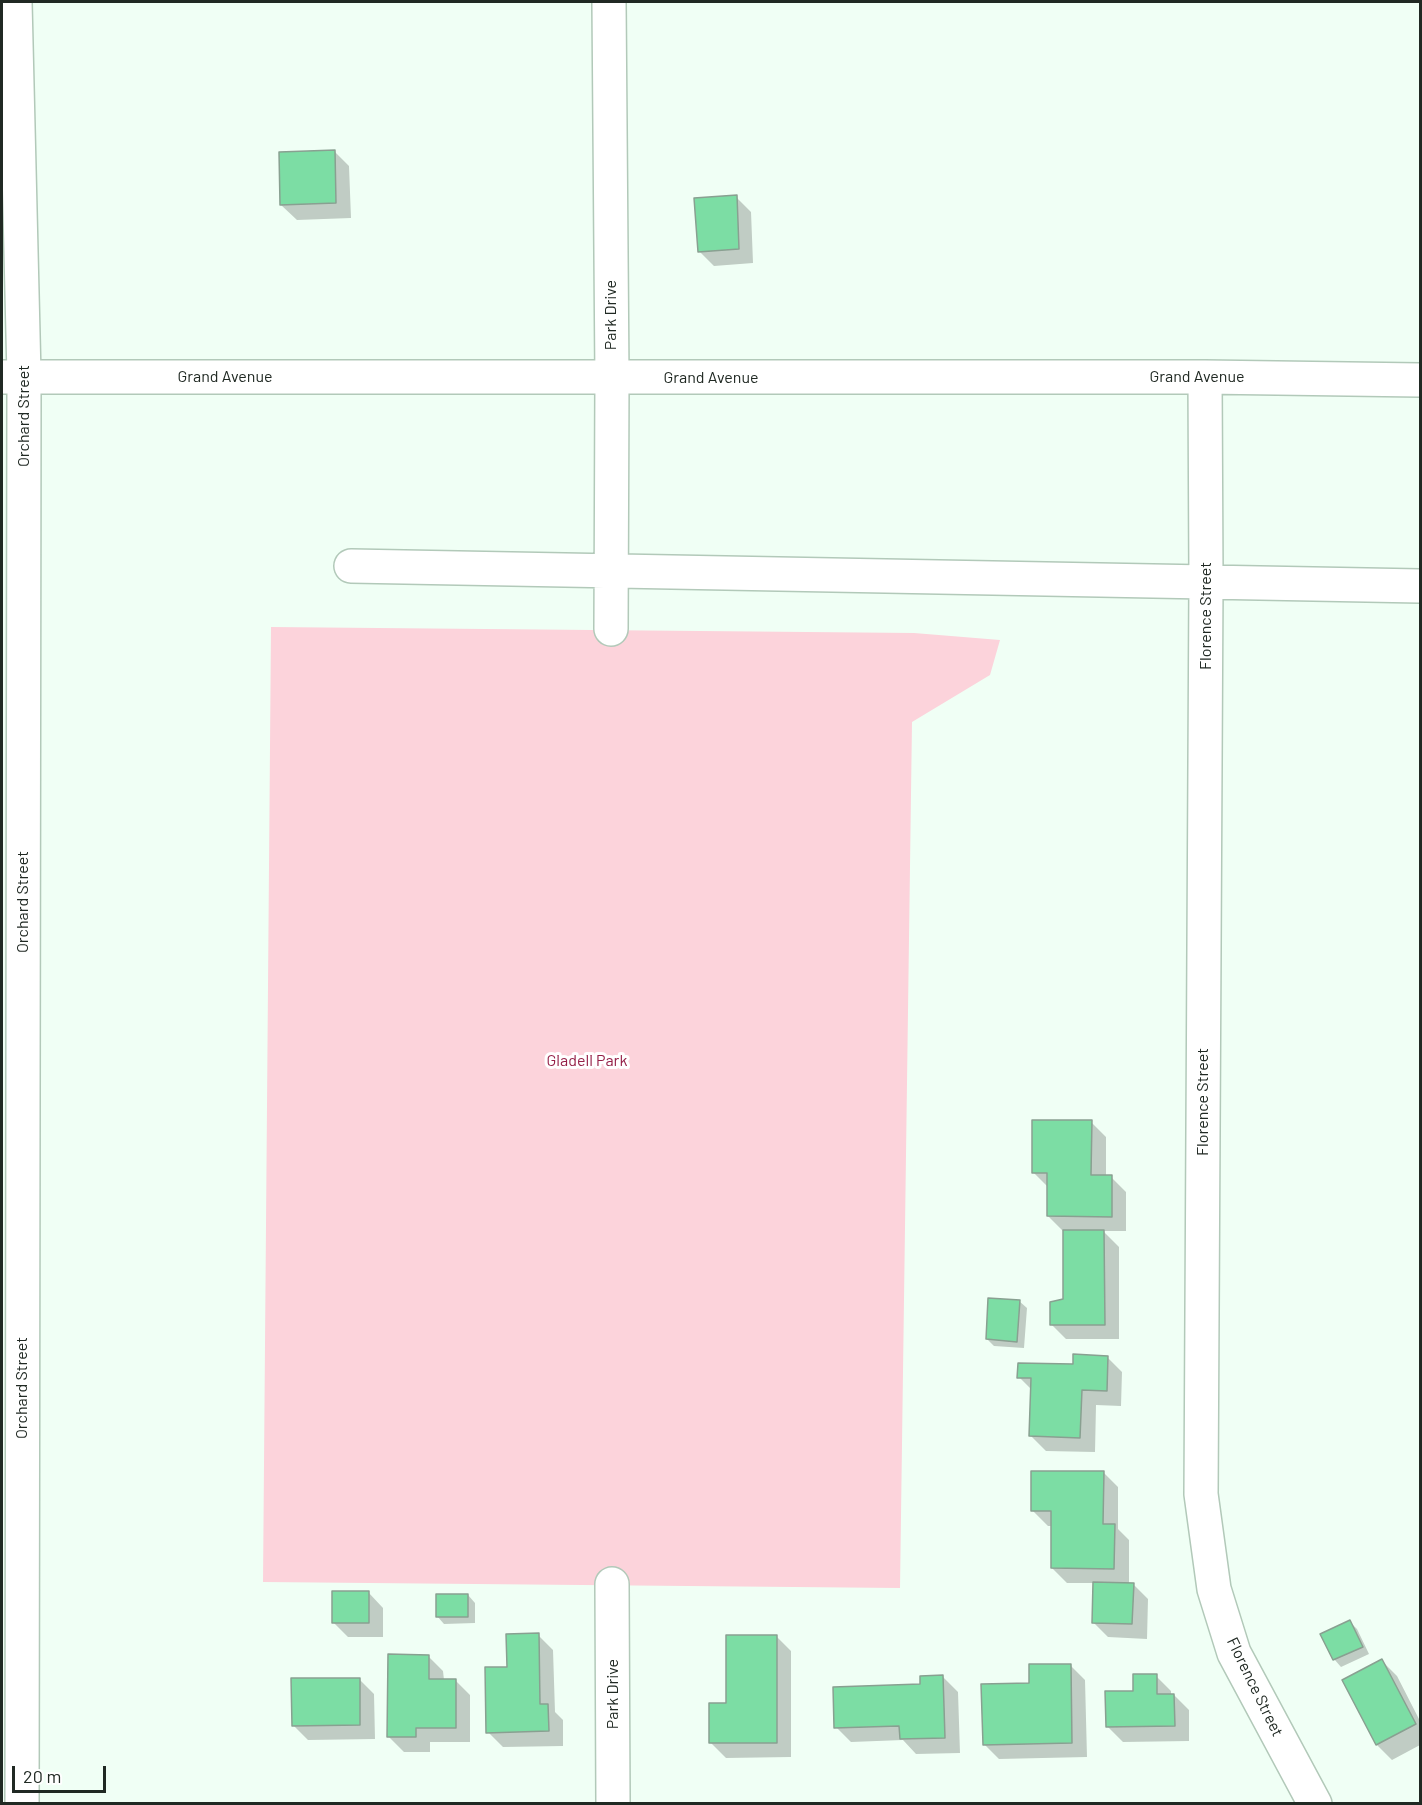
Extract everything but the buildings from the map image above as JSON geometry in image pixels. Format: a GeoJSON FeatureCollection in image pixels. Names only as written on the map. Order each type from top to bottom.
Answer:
{"type":"FeatureCollection","features":[{"type":"Feature","properties":{"kind":"street","name":"Orchard Street"},"geometry":{"type":"LineString","coordinates":[[15,2],[13,376],[22,1803]]}},
{"type":"Feature","properties":{"kind":"street","name":"Park Drive"},"geometry":{"type":"LineString","coordinates":[[609,2],[612,378],[611,629]]}},
{"type":"Feature","properties":{"kind":"street","name":"Grand Avenue"},"geometry":{"type":"LineString","coordinates":[[13,376],[1205,377],[1420,380]]}},
{"type":"Feature","properties":{"kind":"street","name":"Florence Street"},"geometry":{"type":"LineString","coordinates":[[1205,377],[1201,1494],[1214,1589],[1234,1653],[1315,1803]]}},
{"type":"Feature","properties":{"kind":"street"},"geometry":{"type":"LineString","coordinates":[[351,566],[1420,586]]}},
{"type":"Feature","properties":{"kind":"street","name":"Park Drive"},"geometry":{"type":"LineString","coordinates":[[612,1584],[613,1803]]}},
{"type":"Feature","properties":{"kind":"green space","name":"Gladell Park"},"geometry":{"type":"Polygon","coordinates":[[[271,627],[914,633],[1000,640],[990,675],[912,722],[900,1588],[263,1582],[271,627]]]}}]}
